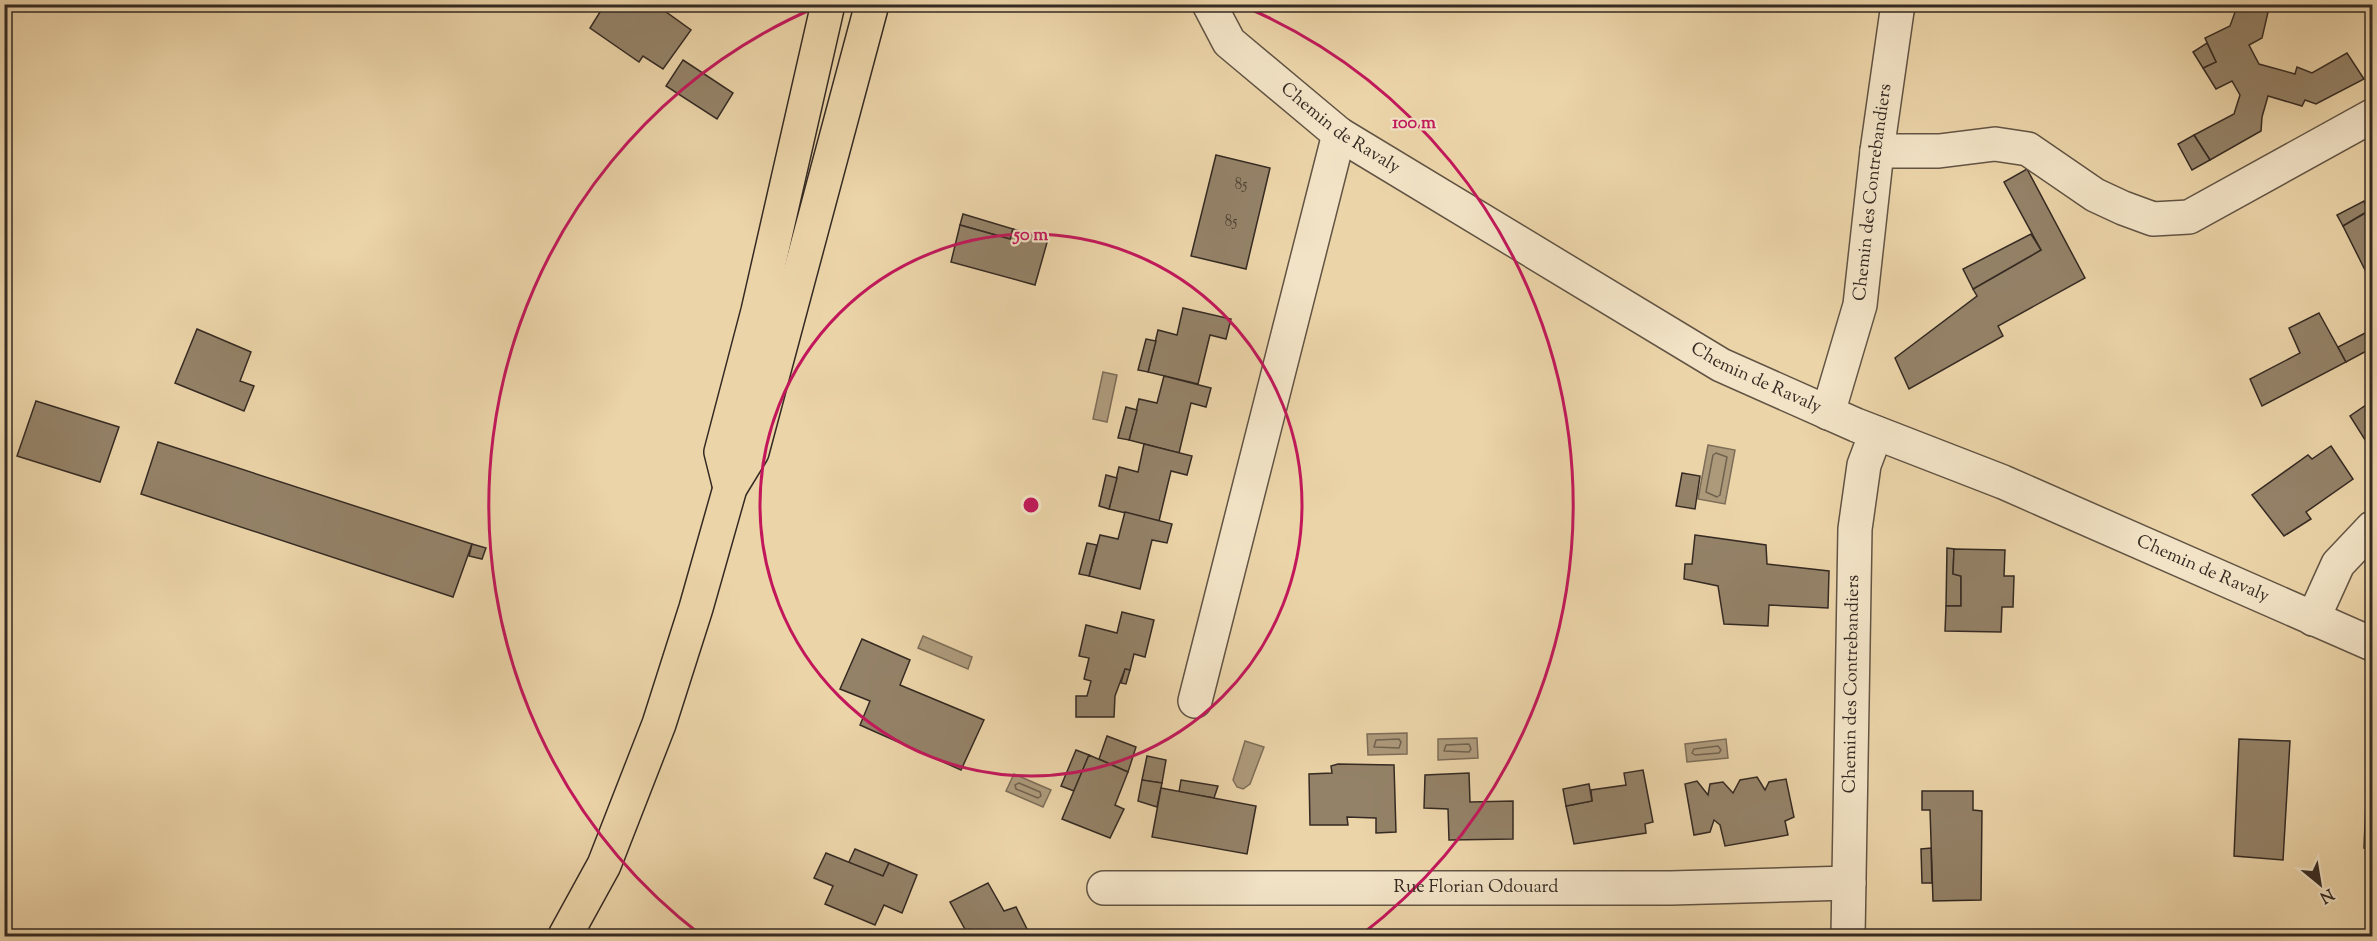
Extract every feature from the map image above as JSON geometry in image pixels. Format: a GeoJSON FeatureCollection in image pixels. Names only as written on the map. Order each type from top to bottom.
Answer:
{"type":"FeatureCollection","features":[{"type":"Feature","properties":{"kind":"main road"},"geometry":{"type":"LineString","coordinates":[[730,488],[721,452],[758,311],[828,4]]}},
{"type":"Feature","properties":{"kind":"main road"},"geometry":{"type":"LineString","coordinates":[[565,936],[604,865],[659,724],[696,608],[730,488],[752,452],[872,4]]}},
{"type":"Feature","properties":{"kind":"street","name":"Chemin de Ravaly"},"geometry":{"type":"LineString","coordinates":[[1209,4],[1229,42],[1339,134],[1721,365],[1876,433],[2003,482],[2373,644]]}},
{"type":"Feature","properties":{"kind":"street","name":"Chemin des Contrebandiers"},"geometry":{"type":"LineString","coordinates":[[1828,413],[1860,305],[1877,152],[1898,4]]}},
{"type":"Feature","properties":{"kind":"street"},"geometry":{"type":"LineString","coordinates":[[1877,152],[1939,151],[1995,144],[2028,149],[2095,195],[2123,208],[2153,219],[2189,217],[2373,116]]}},
{"type":"Feature","properties":{"kind":"street"},"geometry":{"type":"LineString","coordinates":[[1196,701],[1339,134]]}},
{"type":"Feature","properties":{"kind":"street","name":"Chemin des Contrebandiers"},"geometry":{"type":"LineString","coordinates":[[1848,936],[1855,529],[1864,465],[1876,433]]}},
{"type":"Feature","properties":{"kind":"street"},"geometry":{"type":"LineString","coordinates":[[2313,619],[2337,564],[2373,528]]}},
{"type":"Feature","properties":{"kind":"street","name":"Rue Florian Odouard"},"geometry":{"type":"LineString","coordinates":[[1104,888],[1671,888],[1849,883]]}},
{"type":"Feature","properties":{"kind":"water"},"geometry":{"type":"Polygon","coordinates":[[[1103,372],[1117,375],[1107,422],[1093,419],[1103,372]]]}},
{"type":"Feature","properties":{"kind":"water"},"geometry":{"type":"Polygon","coordinates":[[[1708,445],[1735,450],[1725,504],[1698,499],[1708,445]]]}},
{"type":"Feature","properties":{"kind":"water"},"geometry":{"type":"Polygon","coordinates":[[[923,636],[972,657],[968,669],[918,648],[923,636]]]}},
{"type":"Feature","properties":{"kind":"water"},"geometry":{"type":"Polygon","coordinates":[[[1407,733],[1407,754],[1368,755],[1367,734],[1407,733]]]}},
{"type":"Feature","properties":{"kind":"water"},"geometry":{"type":"Polygon","coordinates":[[[1477,738],[1478,758],[1438,760],[1438,739],[1477,738]]]}},
{"type":"Feature","properties":{"kind":"water"},"geometry":{"type":"Polygon","coordinates":[[[1726,739],[1728,758],[1687,762],[1685,744],[1726,739]]]}},
{"type":"Feature","properties":{"kind":"water"},"geometry":{"type":"Polygon","coordinates":[[[1245,741],[1264,747],[1250,784],[1243,789],[1237,787],[1233,780],[1245,741]]]}},
{"type":"Feature","properties":{"kind":"water"},"geometry":{"type":"Polygon","coordinates":[[[1014,774],[1051,790],[1043,807],[1006,791],[1014,774]]]}},
{"type":"Feature","properties":{"kind":"building"},"geometry":{"type":"Polygon","coordinates":[[[605,4],[640,4],[649,9],[651,4],[655,4],[691,30],[663,69],[643,56],[639,62],[590,28],[605,4]]]}},
{"type":"Feature","properties":{"kind":"building"},"geometry":{"type":"Polygon","coordinates":[[[2238,4],[2269,8],[2262,38],[2249,45],[2259,64],[2295,74],[2297,67],[2312,73],[2347,53],[2364,79],[2316,104],[2305,100],[2302,106],[2268,96],[2261,131],[2210,160],[2194,135],[2234,114],[2240,95],[2232,81],[2216,89],[2203,68],[2216,62],[2205,38],[2230,26],[2238,4]]]}},
{"type":"Feature","properties":{"kind":"building"},"geometry":{"type":"Polygon","coordinates":[[[2207,43],[2216,62],[2203,68],[2193,52],[2207,43]]]}},
{"type":"Feature","properties":{"kind":"building"},"geometry":{"type":"Polygon","coordinates":[[[683,60],[733,93],[717,119],[666,86],[683,60]]]}},
{"type":"Feature","properties":{"kind":"building"},"geometry":{"type":"Polygon","coordinates":[[[2194,135],[2210,160],[2192,170],[2178,144],[2194,135]]]}},
{"type":"Feature","properties":{"kind":"building"},"geometry":{"type":"Polygon","coordinates":[[[1216,155],[1270,168],[1246,269],[1191,256],[1216,155]]]}},
{"type":"Feature","properties":{"kind":"building"},"geometry":{"type":"Polygon","coordinates":[[[2027,169],[2085,278],[1998,326],[2003,336],[1909,389],[1895,358],[1977,296],[1973,289],[2041,250],[2004,182],[2027,169]]]}},
{"type":"Feature","properties":{"kind":"building"},"geometry":{"type":"Polygon","coordinates":[[[2364,201],[2368,211],[2343,226],[2337,215],[2364,201]]]}},
{"type":"Feature","properties":{"kind":"building"},"geometry":{"type":"Polygon","coordinates":[[[2372,209],[2372,284],[2343,226],[2372,209]]]}},
{"type":"Feature","properties":{"kind":"building"},"geometry":{"type":"Polygon","coordinates":[[[963,214],[1013,229],[1010,239],[960,225],[963,214]]]}},
{"type":"Feature","properties":{"kind":"building"},"geometry":{"type":"Polygon","coordinates":[[[960,225],[1010,239],[1013,229],[1048,239],[1035,285],[951,262],[960,225]]]}},
{"type":"Feature","properties":{"kind":"building"},"geometry":{"type":"Polygon","coordinates":[[[2031,234],[2041,250],[1973,289],[1963,269],[2031,234]]]}},
{"type":"Feature","properties":{"kind":"building"},"geometry":{"type":"Polygon","coordinates":[[[1183,308],[1231,319],[1226,339],[1210,335],[1198,384],[1148,372],[1158,330],[1177,335],[1183,308]]]}},
{"type":"Feature","properties":{"kind":"building"},"geometry":{"type":"Polygon","coordinates":[[[2319,313],[2346,362],[2262,406],[2250,379],[2300,353],[2289,328],[2319,313]]]}},
{"type":"Feature","properties":{"kind":"building"},"geometry":{"type":"Polygon","coordinates":[[[197,329],[251,352],[240,381],[254,386],[244,411],[175,383],[197,329]]]}},
{"type":"Feature","properties":{"kind":"building"},"geometry":{"type":"Polygon","coordinates":[[[2371,330],[2372,348],[2346,362],[2338,347],[2371,330]]]}},
{"type":"Feature","properties":{"kind":"building"},"geometry":{"type":"Polygon","coordinates":[[[1146,339],[1156,341],[1148,372],[1138,370],[1146,339]]]}},
{"type":"Feature","properties":{"kind":"building"},"geometry":{"type":"Polygon","coordinates":[[[1164,376],[1211,388],[1206,407],[1191,403],[1179,453],[1129,440],[1139,399],[1157,403],[1164,376]]]}},
{"type":"Feature","properties":{"kind":"building"},"geometry":{"type":"Polygon","coordinates":[[[36,401],[119,427],[100,482],[17,456],[36,401]]]}},
{"type":"Feature","properties":{"kind":"building"},"geometry":{"type":"Polygon","coordinates":[[[2372,401],[2372,451],[2350,416],[2372,401]]]}},
{"type":"Feature","properties":{"kind":"building"},"geometry":{"type":"Polygon","coordinates":[[[1126,407],[1137,410],[1129,440],[1118,438],[1126,407]]]}},
{"type":"Feature","properties":{"kind":"building"},"geometry":{"type":"Polygon","coordinates":[[[158,442],[472,544],[453,597],[141,494],[158,442]]]}},
{"type":"Feature","properties":{"kind":"building"},"geometry":{"type":"Polygon","coordinates":[[[1144,444],[1192,456],[1187,475],[1171,471],[1159,521],[1109,509],[1119,467],[1138,472],[1144,444]]]}},
{"type":"Feature","properties":{"kind":"building"},"geometry":{"type":"Polygon","coordinates":[[[2331,446],[2353,479],[2306,512],[2311,519],[2284,536],[2252,495],[2308,455],[2312,459],[2331,446]]]}},
{"type":"Feature","properties":{"kind":"building"},"geometry":{"type":"Polygon","coordinates":[[[1682,473],[1700,476],[1695,509],[1676,506],[1682,473]]]}},
{"type":"Feature","properties":{"kind":"building"},"geometry":{"type":"Polygon","coordinates":[[[1106,475],[1117,478],[1109,509],[1099,506],[1106,475]]]}},
{"type":"Feature","properties":{"kind":"building"},"geometry":{"type":"Polygon","coordinates":[[[1125,512],[1172,524],[1167,543],[1152,540],[1140,589],[1089,576],[1100,535],[1118,539],[1125,512]]]}},
{"type":"Feature","properties":{"kind":"building"},"geometry":{"type":"Polygon","coordinates":[[[1695,535],[1766,545],[1767,564],[1829,571],[1828,608],[1769,605],[1768,626],[1724,624],[1718,586],[1684,579],[1685,564],[1692,564],[1695,535]]]}},
{"type":"Feature","properties":{"kind":"building"},"geometry":{"type":"Polygon","coordinates":[[[1087,543],[1097,545],[1089,576],[1079,574],[1087,543]]]}},
{"type":"Feature","properties":{"kind":"building"},"geometry":{"type":"Polygon","coordinates":[[[472,544],[486,548],[482,559],[469,556],[472,544]]]}},
{"type":"Feature","properties":{"kind":"building"},"geometry":{"type":"Polygon","coordinates":[[[1947,548],[1954,549],[1953,574],[1961,576],[1961,606],[1946,606],[1947,548]]]}},
{"type":"Feature","properties":{"kind":"building"},"geometry":{"type":"Polygon","coordinates":[[[1954,549],[2005,550],[2004,576],[2014,576],[2013,607],[2002,607],[2001,632],[1945,631],[1946,606],[1961,606],[1961,576],[1953,574],[1954,549]]]}},
{"type":"Feature","properties":{"kind":"building"},"geometry":{"type":"Polygon","coordinates":[[[1122,612],[1154,620],[1145,657],[1134,654],[1130,670],[1125,669],[1115,696],[1114,717],[1076,717],[1076,696],[1087,696],[1091,681],[1084,679],[1089,658],[1079,656],[1086,625],[1117,633],[1122,612]]]}},
{"type":"Feature","properties":{"kind":"building"},"geometry":{"type":"Polygon","coordinates":[[[862,639],[910,660],[900,685],[984,720],[961,770],[860,725],[870,701],[840,689],[862,639]]]}},
{"type":"Feature","properties":{"kind":"building"},"geometry":{"type":"Polygon","coordinates":[[[1125,669],[1130,670],[1126,684],[1121,683],[1125,669]]]}},
{"type":"Feature","properties":{"kind":"building"},"geometry":{"type":"Polygon","coordinates":[[[1107,736],[1136,747],[1128,772],[1099,759],[1107,736]]]}},
{"type":"Feature","properties":{"kind":"building"},"geometry":{"type":"Polygon","coordinates":[[[2239,739],[2290,741],[2283,860],[2234,856],[2239,739]]]}},
{"type":"Feature","properties":{"kind":"building"},"geometry":{"type":"Polygon","coordinates":[[[1076,750],[1089,755],[1074,791],[1061,786],[1076,750]]]}},
{"type":"Feature","properties":{"kind":"building"},"geometry":{"type":"Polygon","coordinates":[[[1089,755],[1128,772],[1115,805],[1124,809],[1110,838],[1062,819],[1089,755]]]}},
{"type":"Feature","properties":{"kind":"building"},"geometry":{"type":"Polygon","coordinates":[[[1147,756],[1166,760],[1162,783],[1142,780],[1147,756]]]}},
{"type":"Feature","properties":{"kind":"building"},"geometry":{"type":"Polygon","coordinates":[[[1338,764],[1394,765],[1396,832],[1376,833],[1376,818],[1347,817],[1348,825],[1310,825],[1309,774],[1332,773],[1331,766],[1338,764]]]}},
{"type":"Feature","properties":{"kind":"building"},"geometry":{"type":"Polygon","coordinates":[[[1643,770],[1653,822],[1645,824],[1646,833],[1574,844],[1566,806],[1592,801],[1591,790],[1626,785],[1624,773],[1643,770]]]}},
{"type":"Feature","properties":{"kind":"building"},"geometry":{"type":"Polygon","coordinates":[[[1469,773],[1470,802],[1513,801],[1513,839],[1449,840],[1448,809],[1424,808],[1425,775],[1469,773]]]}},
{"type":"Feature","properties":{"kind":"building"},"geometry":{"type":"Polygon","coordinates":[[[1757,777],[1765,790],[1769,782],[1786,779],[1794,817],[1785,821],[1788,835],[1725,846],[1720,825],[1714,820],[1710,832],[1694,835],[1685,784],[1697,781],[1708,795],[1710,784],[1723,782],[1733,793],[1740,780],[1757,777]]]}},
{"type":"Feature","properties":{"kind":"building"},"geometry":{"type":"Polygon","coordinates":[[[1142,780],[1162,783],[1157,807],[1138,801],[1142,780]]]}},
{"type":"Feature","properties":{"kind":"building"},"geometry":{"type":"Polygon","coordinates":[[[1181,780],[1218,786],[1214,798],[1179,792],[1181,780]]]}},
{"type":"Feature","properties":{"kind":"building"},"geometry":{"type":"Polygon","coordinates":[[[1589,784],[1592,801],[1566,806],[1563,789],[1589,784]]]}},
{"type":"Feature","properties":{"kind":"building"},"geometry":{"type":"Polygon","coordinates":[[[1161,788],[1256,806],[1247,854],[1152,837],[1161,788]]]}},
{"type":"Feature","properties":{"kind":"building"},"geometry":{"type":"Polygon","coordinates":[[[1922,791],[1973,791],[1973,810],[1982,811],[1981,900],[1933,901],[1930,810],[1922,810],[1922,791]]]}},
{"type":"Feature","properties":{"kind":"building"},"geometry":{"type":"Polygon","coordinates":[[[2366,799],[2372,799],[2372,849],[2364,848],[2366,799]]]}},
{"type":"Feature","properties":{"kind":"building"},"geometry":{"type":"Polygon","coordinates":[[[1931,848],[1932,883],[1922,883],[1921,849],[1931,848]]]}},
{"type":"Feature","properties":{"kind":"building"},"geometry":{"type":"Polygon","coordinates":[[[855,849],[889,863],[883,876],[848,864],[855,849]]]}},
{"type":"Feature","properties":{"kind":"building"},"geometry":{"type":"Polygon","coordinates":[[[826,853],[883,876],[889,863],[917,875],[902,913],[884,905],[875,925],[825,904],[833,886],[814,878],[826,853]]]}},
{"type":"Feature","properties":{"kind":"building"},"geometry":{"type":"Polygon","coordinates":[[[988,883],[1004,911],[1016,907],[1030,935],[975,936],[970,929],[966,931],[950,902],[988,883]]]}}]}
